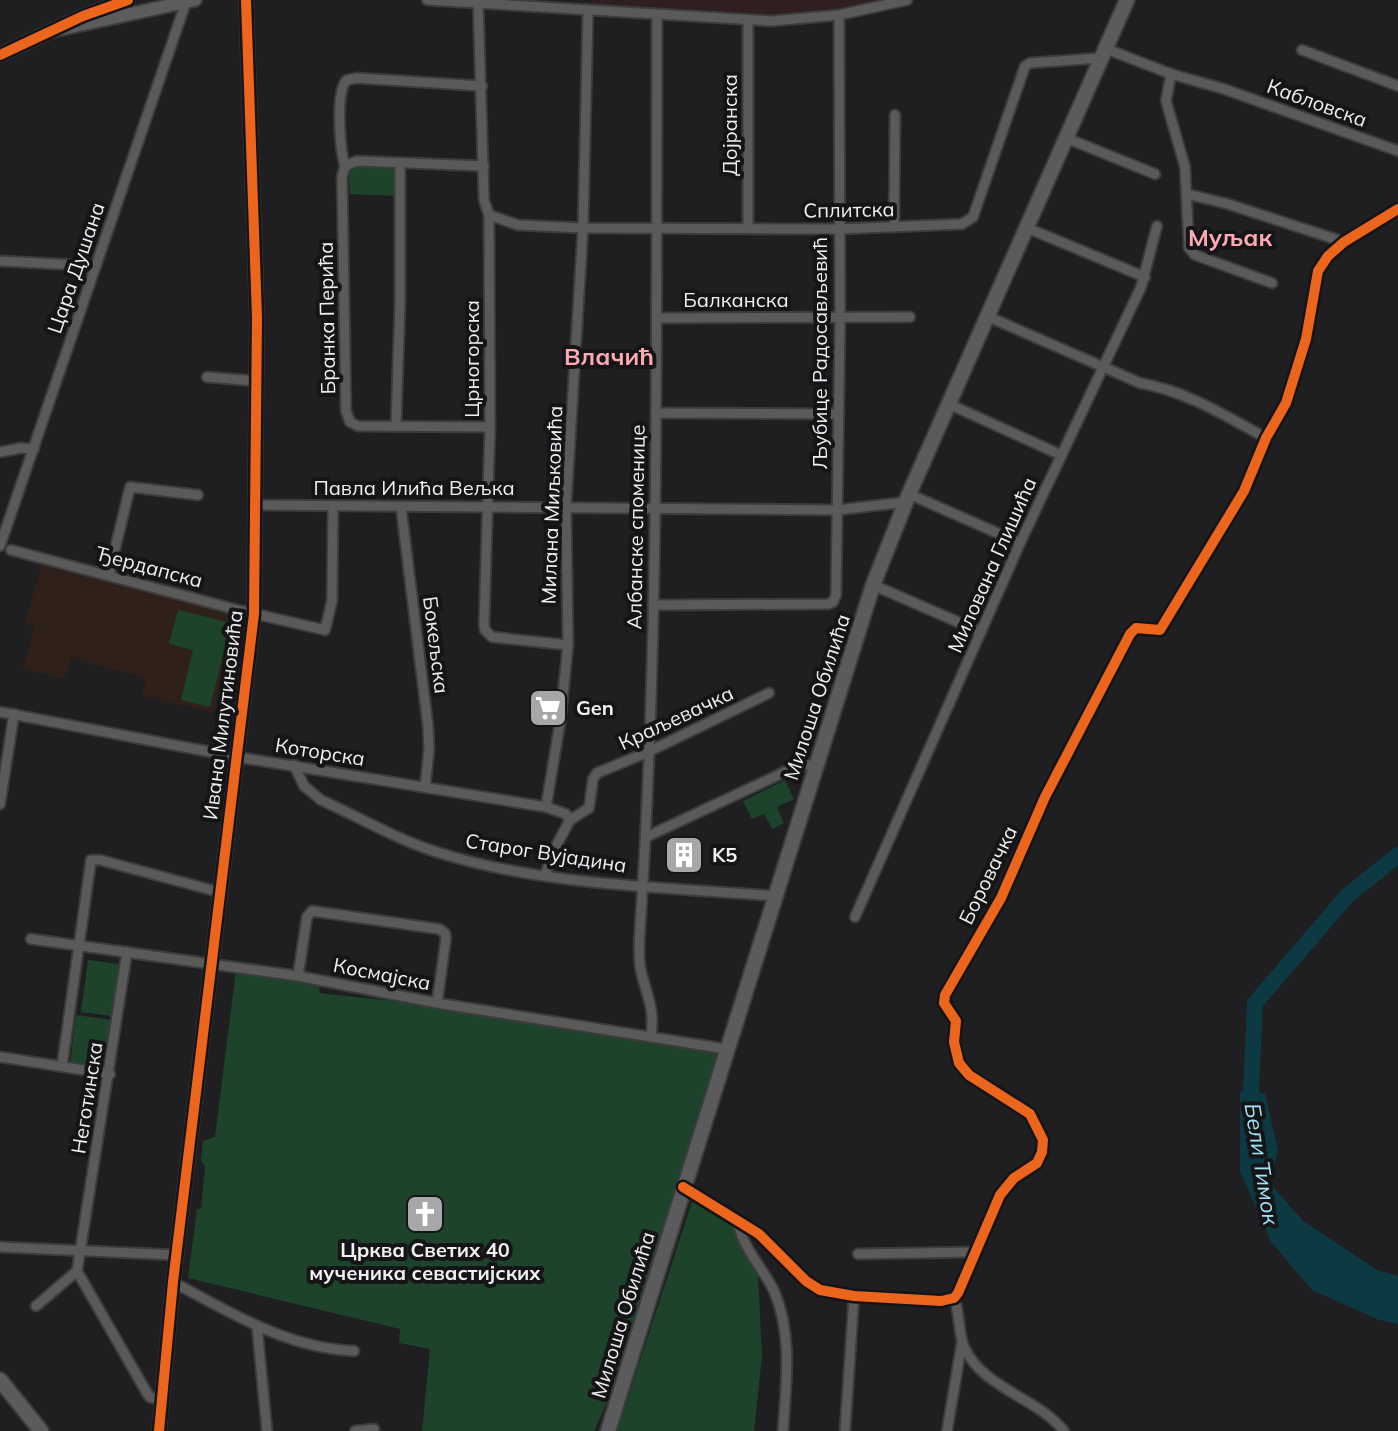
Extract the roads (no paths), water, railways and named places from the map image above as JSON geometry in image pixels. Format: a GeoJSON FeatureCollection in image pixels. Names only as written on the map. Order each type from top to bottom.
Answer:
{"type":"FeatureCollection","features":[{"type":"Feature","properties":{"kind":"main road","name":"Милоша Обилића"},"geometry":{"type":"LineString","coordinates":[[608,1430],[873,585],[908,498],[1127,0]]}},
{"type":"Feature","properties":{"kind":"main road"},"geometry":{"type":"LineString","coordinates":[[0,1380],[41,1431]]}},
{"type":"Feature","properties":{"kind":"street"},"geometry":{"type":"LineString","coordinates":[[0,55],[83,16],[128,0]]}},
{"type":"Feature","properties":{"kind":"street","name":"Ивана Милутиновића"},"geometry":{"type":"LineString","coordinates":[[159,1431],[176,1255],[254,614],[257,318],[246,0]]}},
{"type":"Feature","properties":{"kind":"street"},"geometry":{"type":"LineString","coordinates":[[427,0],[748,21],[801,20],[839,15],[880,3],[907,0]]}},
{"type":"Feature","properties":{"kind":"street"},"geometry":{"type":"LineString","coordinates":[[52,31],[189,1]]}},
{"type":"Feature","properties":{"kind":"street","name":"Цара Душана"},"geometry":{"type":"LineString","coordinates":[[0,546],[189,1]]}},
{"type":"Feature","properties":{"kind":"street","name":"Црногорска"},"geometry":{"type":"LineString","coordinates":[[478,2],[484,200],[489,215],[490,427],[485,630],[492,637],[568,645]]}},
{"type":"Feature","properties":{"kind":"street","name":"Милана Миљковића"},"geometry":{"type":"LineString","coordinates":[[546,807],[560,723],[568,645],[566,506],[583,228],[588,11]]}},
{"type":"Feature","properties":{"kind":"street","name":"Албанске споменице"},"geometry":{"type":"LineString","coordinates":[[651,1036],[652,1003],[639,958],[653,605],[657,15]]}},
{"type":"Feature","properties":{"kind":"street","name":"Љубице Радосављевић"},"geometry":{"type":"LineString","coordinates":[[653,605],[828,604],[833,602],[836,595],[840,319],[839,15]]}},
{"type":"Feature","properties":{"kind":"street","name":"Дојранска"},"geometry":{"type":"LineString","coordinates":[[748,21],[748,228]]}},
{"type":"Feature","properties":{"kind":"street"},"geometry":{"type":"LineString","coordinates":[[1302,50],[1398,86]]}},
{"type":"Feature","properties":{"kind":"street","name":"Кабловска"},"geometry":{"type":"LineString","coordinates":[[1102,53],[1224,89],[1398,151]]}},
{"type":"Feature","properties":{"kind":"street","name":"Сплитска"},"geometry":{"type":"LineString","coordinates":[[489,215],[518,225],[583,228],[839,229],[957,225],[970,220],[1025,66],[1102,53]]}},
{"type":"Feature","properties":{"kind":"street"},"geometry":{"type":"LineString","coordinates":[[1171,74],[1166,95],[1167,108],[1180,143],[1191,252],[1272,283]]}},
{"type":"Feature","properties":{"kind":"street","name":"Бранка Перића"},"geometry":{"type":"LineString","coordinates":[[482,86],[357,78],[347,80],[341,88],[341,148],[345,166],[342,177],[347,416],[355,426],[490,427]]}},
{"type":"Feature","properties":{"kind":"street"},"geometry":{"type":"LineString","coordinates":[[894,227],[895,115]]}},
{"type":"Feature","properties":{"kind":"street"},"geometry":{"type":"LineString","coordinates":[[1066,138],[1155,174]]}},
{"type":"Feature","properties":{"kind":"street"},"geometry":{"type":"LineString","coordinates":[[345,166],[357,161],[484,166]]}},
{"type":"Feature","properties":{"kind":"street"},"geometry":{"type":"LineString","coordinates":[[396,426],[400,163]]}},
{"type":"Feature","properties":{"kind":"street"},"geometry":{"type":"LineString","coordinates":[[1187,194],[1228,204],[1344,242]]}},
{"type":"Feature","properties":{"kind":"street","name":"Боровачка"},"geometry":{"type":"LineString","coordinates":[[954,1298],[1000,1195],[1014,1178],[1037,1163],[1043,1140],[1030,1114],[969,1075],[959,1063],[954,1042],[956,1021],[944,999],[1001,898],[1045,797],[1130,634],[1136,628],[1158,632],[1164,625],[1244,491],[1297,373],[1318,271],[1328,256],[1344,242],[1398,209]]}},
{"type":"Feature","properties":{"kind":"street","name":"Милована Глишића"},"geometry":{"type":"LineString","coordinates":[[855,917],[1020,543],[1145,277],[1157,226]]}},
{"type":"Feature","properties":{"kind":"street"},"geometry":{"type":"LineString","coordinates":[[1027,228],[1145,277]]}},
{"type":"Feature","properties":{"kind":"street"},"geometry":{"type":"LineString","coordinates":[[0,261],[96,266]]}},
{"type":"Feature","properties":{"kind":"street","name":"Балканска"},"geometry":{"type":"LineString","coordinates":[[657,318],[910,317]]}},
{"type":"Feature","properties":{"kind":"street"},"geometry":{"type":"LineString","coordinates":[[989,317],[1102,368],[1191,398],[1266,438]]}},
{"type":"Feature","properties":{"kind":"street"},"geometry":{"type":"LineString","coordinates":[[207,377],[257,381]]}},
{"type":"Feature","properties":{"kind":"street"},"geometry":{"type":"LineString","coordinates":[[951,405],[1061,455]]}},
{"type":"Feature","properties":{"kind":"street"},"geometry":{"type":"LineString","coordinates":[[656,413],[839,414]]}},
{"type":"Feature","properties":{"kind":"street"},"geometry":{"type":"LineString","coordinates":[[0,452],[34,449]]}},
{"type":"Feature","properties":{"kind":"street"},"geometry":{"type":"LineString","coordinates":[[109,574],[131,487],[198,495]]}},
{"type":"Feature","properties":{"kind":"street"},"geometry":{"type":"LineString","coordinates":[[908,498],[1020,543]]}},
{"type":"Feature","properties":{"kind":"street","name":"Павла Илића Вељка"},"geometry":{"type":"LineString","coordinates":[[256,505],[837,510],[908,498]]}},
{"type":"Feature","properties":{"kind":"street","name":"Ђердапска"},"geometry":{"type":"LineString","coordinates":[[11,550],[325,630],[332,601],[333,506]]}},
{"type":"Feature","properties":{"kind":"street","name":"Бокељска"},"geometry":{"type":"LineString","coordinates":[[401,507],[428,726],[425,787]]}},
{"type":"Feature","properties":{"kind":"street"},"geometry":{"type":"LineString","coordinates":[[873,585],[981,632]]}},
{"type":"Feature","properties":{"kind":"street","name":"Краљевачка"},"geometry":{"type":"LineString","coordinates":[[570,820],[589,808],[593,779],[597,773],[648,752],[769,693]]}},
{"type":"Feature","properties":{"kind":"street","name":"Которска"},"geometry":{"type":"LineString","coordinates":[[0,712],[237,757],[546,807],[566,814],[570,820]]}},
{"type":"Feature","properties":{"kind":"street"},"geometry":{"type":"LineString","coordinates":[[0,804],[14,714]]}},
{"type":"Feature","properties":{"kind":"street","name":"Старог Вујадина"},"geometry":{"type":"LineString","coordinates":[[294,765],[304,786],[321,800],[429,849],[480,863],[545,875],[775,896]]}},
{"type":"Feature","properties":{"kind":"street"},"geometry":{"type":"LineString","coordinates":[[646,837],[791,769],[816,765]]}},
{"type":"Feature","properties":{"kind":"street"},"geometry":{"type":"LineString","coordinates":[[545,875],[570,820]]}},
{"type":"Feature","properties":{"kind":"street","name":"Неготинска"},"geometry":{"type":"LineString","coordinates":[[62,1066],[91,860],[219,892]]}},
{"type":"Feature","properties":{"kind":"street"},"geometry":{"type":"LineString","coordinates":[[298,976],[310,912],[315,910],[439,929],[446,938],[437,1003]]}},
{"type":"Feature","properties":{"kind":"street","name":"Космајска"},"geometry":{"type":"LineString","coordinates":[[31,939],[298,976],[437,1003],[726,1049]]}},
{"type":"Feature","properties":{"kind":"street","name":"Неготинска"},"geometry":{"type":"LineString","coordinates":[[77,1271],[127,952]]}},
{"type":"Feature","properties":{"kind":"street"},"geometry":{"type":"LineString","coordinates":[[0,1057],[110,1074]]}},
{"type":"Feature","properties":{"kind":"street"},"geometry":{"type":"LineString","coordinates":[[683,1187],[759,1234],[815,1288],[854,1296],[941,1301],[954,1298],[962,1339],[973,1360],[988,1376],[1046,1412],[1064,1431]]}},
{"type":"Feature","properties":{"kind":"street"},"geometry":{"type":"LineString","coordinates":[[738,1220],[743,1236],[775,1293],[785,1330],[787,1382],[783,1431]]}},
{"type":"Feature","properties":{"kind":"street"},"geometry":{"type":"LineString","coordinates":[[0,1247],[176,1255]]}},
{"type":"Feature","properties":{"kind":"street"},"geometry":{"type":"LineString","coordinates":[[858,1254],[975,1252]]}},
{"type":"Feature","properties":{"kind":"street"},"geometry":{"type":"LineString","coordinates":[[36,1306],[77,1271],[147,1393],[162,1401]]}},
{"type":"Feature","properties":{"kind":"street"},"geometry":{"type":"LineString","coordinates":[[173,1282],[257,1326],[318,1348],[354,1351]]}},
{"type":"Feature","properties":{"kind":"street"},"geometry":{"type":"LineString","coordinates":[[845,1431],[854,1296]]}},
{"type":"Feature","properties":{"kind":"street"},"geometry":{"type":"LineString","coordinates":[[257,1326],[267,1431]]}},
{"type":"Feature","properties":{"kind":"street"},"geometry":{"type":"LineString","coordinates":[[947,1431],[962,1339]]}},
{"type":"Feature","properties":{"kind":"street"},"geometry":{"type":"LineString","coordinates":[[355,1431],[374,1429]]}},
{"type":"Feature","properties":{"kind":"water"},"geometry":{"type":"Polygon","coordinates":[[[1240,1091],[1265,1093],[1278,1151],[1270,1183],[1303,1221],[1377,1270],[1398,1276],[1398,1324],[1379,1320],[1312,1290],[1271,1242],[1240,1171],[1240,1091]]]}},
{"type":"Feature","properties":{"kind":"waterway","name":"Бели Тимок"},"geometry":{"type":"LineString","coordinates":[[1250,1113],[1255,1003],[1348,895],[1398,855]]}},
{"type":"Feature","properties":{"kind":"place","name":"Gen"},"geometry":{"type":"Point","coordinates":[548,708]}},
{"type":"Feature","properties":{"kind":"place","name":"K5"},"geometry":{"type":"Point","coordinates":[684,855]}},
{"type":"Feature","properties":{"kind":"place","name":"Црква Светих 40 мученика севастијских"},"geometry":{"type":"Point","coordinates":[425,1214]}},
{"type":"Feature","properties":{"kind":"district","name":"Муљак"},"geometry":{"type":"Point","coordinates":[1230,238]}},
{"type":"Feature","properties":{"kind":"district","name":"Влачић"},"geometry":{"type":"Point","coordinates":[609,357]}}]}
